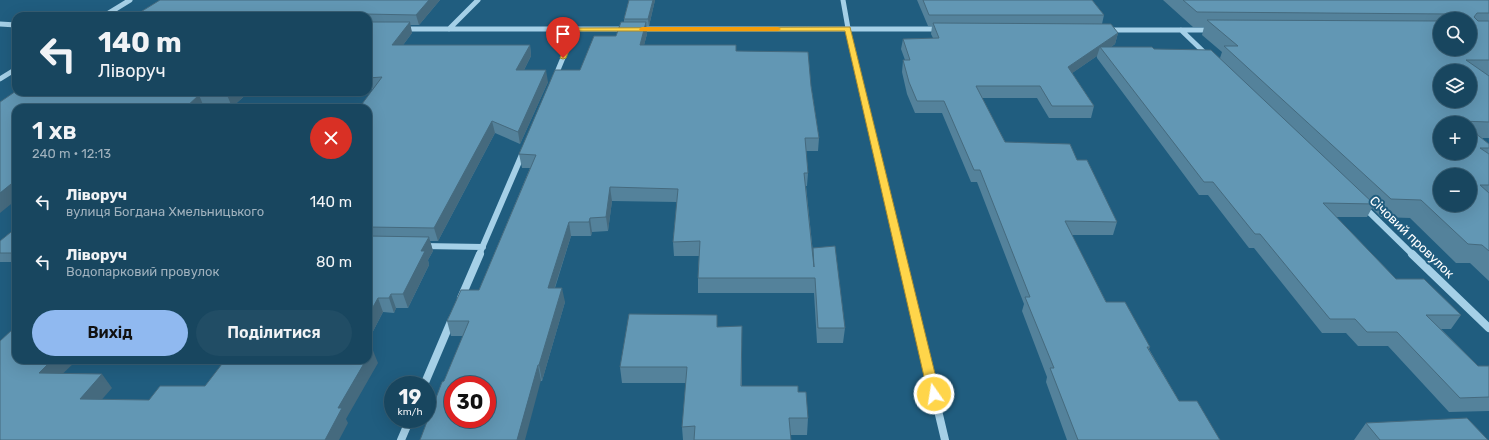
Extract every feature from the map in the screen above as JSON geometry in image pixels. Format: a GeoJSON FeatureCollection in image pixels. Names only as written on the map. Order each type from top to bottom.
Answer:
{"type":"FeatureCollection","features":[{"type":"Feature","properties":{"kind":"street"},"geometry":{"type":"LineString","coordinates":[[110,12],[130,0]]}},
{"type":"Feature","properties":{"kind":"street"},"geometry":{"type":"LineString","coordinates":[[449,29],[478,0]]}},
{"type":"Feature","properties":{"kind":"street"},"geometry":{"type":"LineString","coordinates":[[843,0],[848,29],[945,440]]}},
{"type":"Feature","properties":{"kind":"street"},"geometry":{"type":"LineString","coordinates":[[0,24],[12,25]]}},
{"type":"Feature","properties":{"kind":"street"},"geometry":{"type":"LineString","coordinates":[[397,29],[944,29]]}},
{"type":"Feature","properties":{"kind":"street"},"geometry":{"type":"LineString","coordinates":[[551,87],[575,29]]}},
{"type":"Feature","properties":{"kind":"street"},"geometry":{"type":"LineString","coordinates":[[1102,30],[1220,30]]}},
{"type":"Feature","properties":{"kind":"street"},"geometry":{"type":"LineString","coordinates":[[1181,30],[1213,61]]}},
{"type":"Feature","properties":{"kind":"street"},"geometry":{"type":"LineString","coordinates":[[0,79],[12,72]]}},
{"type":"Feature","properties":{"kind":"street"},"geometry":{"type":"LineString","coordinates":[[458,305],[526,145]]}},
{"type":"Feature","properties":{"kind":"street","name":"Січовий провулок"},"geometry":{"type":"LineString","coordinates":[[1357,200],[1489,328]]}},
{"type":"Feature","properties":{"kind":"street"},"geometry":{"type":"LineString","coordinates":[[414,246],[483,247]]}},
{"type":"Feature","properties":{"kind":"street"},"geometry":{"type":"LineString","coordinates":[[428,376],[455,312]]}},
{"type":"Feature","properties":{"kind":"street"},"geometry":{"type":"LineString","coordinates":[[401,440],[406,428]]}},
{"type":"Feature","properties":{"kind":"building"},"geometry":{"type":"Polygon","coordinates":[[[160,0],[429,0],[416,15],[372,14],[372,12],[140,12],[160,0]]]}},
{"type":"Feature","properties":{"kind":"building"},"geometry":{"type":"Polygon","coordinates":[[[629,0],[653,0],[648,19],[624,19],[629,0]]]}},
{"type":"Feature","properties":{"kind":"building"},"geometry":{"type":"Polygon","coordinates":[[[923,0],[1092,0],[1104,15],[929,15],[923,0]]]}},
{"type":"Feature","properties":{"kind":"building"},"geometry":{"type":"Polygon","coordinates":[[[1183,0],[1489,0],[1489,13],[1433,12],[1433,14],[1197,12],[1183,0]]]}},
{"type":"Feature","properties":{"kind":"building"},"geometry":{"type":"Polygon","coordinates":[[[1207,20],[1433,21],[1433,56],[1477,56],[1477,20],[1489,21],[1489,60],[1466,60],[1472,64],[1433,64],[1433,108],[1477,108],[1477,68],[1489,76],[1489,122],[1477,122],[1477,116],[1433,116],[1433,160],[1477,160],[1477,135],[1489,144],[1489,148],[1480,148],[1489,154],[1489,185],[1480,185],[1489,193],[1489,251],[1482,245],[1468,244],[1434,212],[1477,212],[1477,168],[1433,168],[1433,211],[1421,200],[1391,199],[1224,46],[1238,46],[1207,20]]]}},
{"type":"Feature","properties":{"kind":"building"},"geometry":{"type":"Polygon","coordinates":[[[372,22],[410,22],[392,45],[530,45],[516,70],[546,70],[518,132],[492,121],[434,228],[372,227],[372,104],[362,104],[368,96],[372,96],[372,90],[382,77],[372,78],[372,22]]]}},
{"type":"Feature","properties":{"kind":"building"},"geometry":{"type":"Polygon","coordinates":[[[621,22],[646,22],[640,45],[736,45],[736,51],[808,52],[811,86],[819,138],[805,138],[808,173],[804,173],[814,267],[813,248],[835,246],[845,328],[818,328],[815,278],[698,278],[700,241],[673,242],[678,189],[610,187],[606,217],[590,218],[589,222],[569,222],[548,288],[562,288],[517,440],[420,440],[425,428],[436,428],[436,398],[442,382],[444,381],[444,428],[496,428],[496,376],[446,376],[469,321],[447,321],[461,290],[479,290],[536,155],[519,154],[555,70],[580,70],[594,36],[616,36],[621,22]]]}},
{"type":"Feature","properties":{"kind":"building"},"geometry":{"type":"Polygon","coordinates":[[[933,23],[1111,24],[1118,33],[1068,67],[1094,106],[1052,106],[1040,86],[976,86],[1005,142],[1070,144],[1077,160],[1087,160],[1117,222],[1065,221],[1106,302],[1125,302],[1150,347],[1147,347],[1179,401],[1197,401],[1220,440],[1078,440],[1050,368],[1054,368],[1025,297],[1030,297],[980,170],[974,170],[944,101],[917,101],[909,82],[903,60],[910,60],[903,39],[939,38],[933,23]]]}},
{"type":"Feature","properties":{"kind":"building"},"geometry":{"type":"Polygon","coordinates":[[[1100,47],[1152,47],[1154,49],[1211,50],[1374,204],[1323,203],[1396,279],[1424,279],[1461,315],[1426,315],[1478,366],[1489,366],[1489,397],[1460,398],[1397,332],[1367,332],[1355,319],[1330,319],[1260,234],[1255,234],[1213,182],[1204,182],[1100,47]]]}},
{"type":"Feature","properties":{"kind":"building"},"geometry":{"type":"Polygon","coordinates":[[[12,94],[12,96],[198,96],[189,104],[12,104],[12,183],[0,193],[0,102],[12,94]]]}},
{"type":"Feature","properties":{"kind":"building"},"geometry":{"type":"Polygon","coordinates":[[[12,231],[12,253],[0,253],[0,241],[12,231]]]}},
{"type":"Feature","properties":{"kind":"building"},"geometry":{"type":"Polygon","coordinates":[[[372,236],[429,237],[421,251],[425,251],[403,294],[391,294],[389,298],[378,298],[372,309],[372,236]]]}},
{"type":"Feature","properties":{"kind":"building"},"geometry":{"type":"Polygon","coordinates":[[[629,314],[717,315],[717,327],[742,326],[741,386],[798,386],[798,392],[806,392],[808,418],[789,418],[791,440],[694,440],[695,426],[682,427],[687,367],[620,367],[629,314]]]}},
{"type":"Feature","properties":{"kind":"building"},"geometry":{"type":"Polygon","coordinates":[[[12,330],[12,364],[48,364],[39,373],[102,374],[80,399],[149,400],[160,386],[205,386],[222,364],[364,364],[338,408],[342,408],[325,440],[0,440],[0,341],[12,330]]]}},
{"type":"Feature","properties":{"kind":"building"},"geometry":{"type":"Polygon","coordinates":[[[1467,418],[1488,440],[1380,440],[1366,423],[1467,418]]]}},
{"type":"Feature","properties":{"kind":"slow traffic"},"geometry":{"type":"LineString","coordinates":[[642,29],[778,29]]}},
{"type":"Feature","properties":{"kind":"route"},"geometry":{"type":"LineString","coordinates":[[563,58],[575,29],[848,29],[934,394]]}}]}
